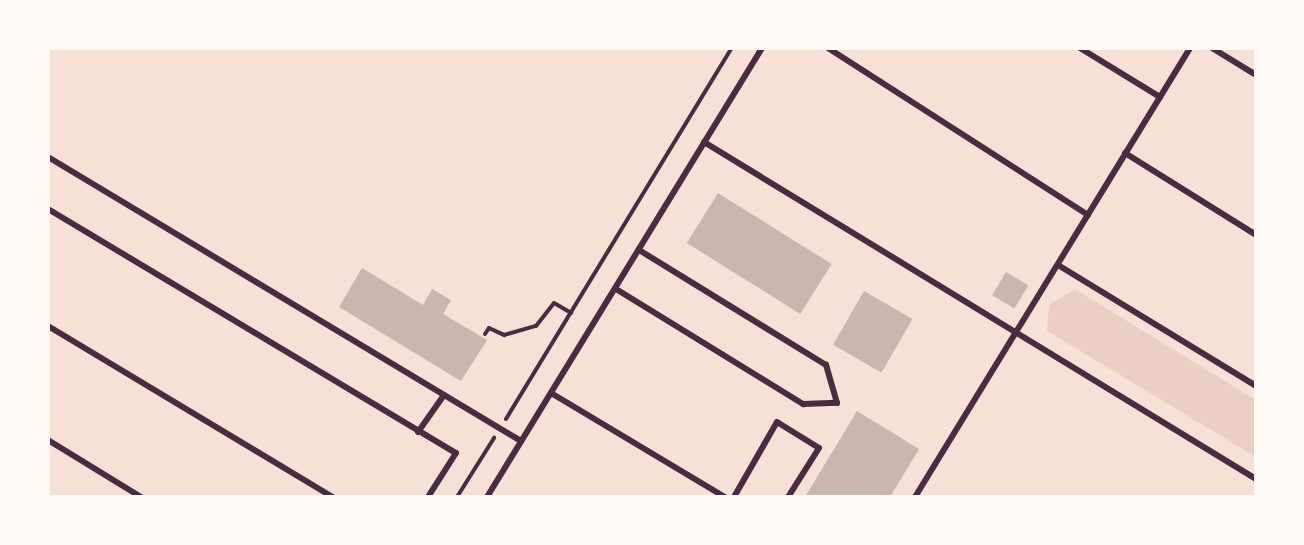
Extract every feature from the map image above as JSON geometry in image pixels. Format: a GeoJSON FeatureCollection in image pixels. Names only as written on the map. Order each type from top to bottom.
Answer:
{"type":"FeatureCollection","features":[{"type":"Feature","properties":{"kind":"street"},"geometry":{"type":"LineString","coordinates":[[487,497],[762,48]]}},
{"type":"Feature","properties":{"kind":"street"},"geometry":{"type":"LineString","coordinates":[[828,48],[1088,215]]}},
{"type":"Feature","properties":{"kind":"street"},"geometry":{"type":"LineString","coordinates":[[1080,48],[1160,97]]}},
{"type":"Feature","properties":{"kind":"street"},"geometry":{"type":"LineString","coordinates":[[915,497],[1190,48]]}},
{"type":"Feature","properties":{"kind":"street"},"geometry":{"type":"LineString","coordinates":[[1212,48],[1256,75]]}},
{"type":"Feature","properties":{"kind":"street"},"geometry":{"type":"LineString","coordinates":[[704,142],[1256,479]]}},
{"type":"Feature","properties":{"kind":"street"},"geometry":{"type":"LineString","coordinates":[[1125,153],[1256,235]]}},
{"type":"Feature","properties":{"kind":"street"},"geometry":{"type":"LineString","coordinates":[[48,157],[521,441]]}},
{"type":"Feature","properties":{"kind":"street"},"geometry":{"type":"LineString","coordinates":[[48,209],[456,453],[428,497]]}},
{"type":"Feature","properties":{"kind":"street"},"geometry":{"type":"LineString","coordinates":[[616,289],[803,404],[837,403],[826,365],[639,250]]}},
{"type":"Feature","properties":{"kind":"street"},"geometry":{"type":"LineString","coordinates":[[1058,265],[1256,386]]}},
{"type":"Feature","properties":{"kind":"street"},"geometry":{"type":"LineString","coordinates":[[48,326],[333,497]]}},
{"type":"Feature","properties":{"kind":"street"},"geometry":{"type":"LineString","coordinates":[[551,393],[725,497]]}},
{"type":"Feature","properties":{"kind":"street"},"geometry":{"type":"LineString","coordinates":[[418,432],[444,395]]}},
{"type":"Feature","properties":{"kind":"street"},"geometry":{"type":"LineString","coordinates":[[734,497],[777,422],[819,448],[789,497]]}},
{"type":"Feature","properties":{"kind":"street"},"geometry":{"type":"LineString","coordinates":[[48,440],[141,497]]}},
{"type":"Feature","properties":{"kind":"path"},"geometry":{"type":"LineString","coordinates":[[457,497],[501,429],[732,48]]}},
{"type":"Feature","properties":{"kind":"path"},"geometry":{"type":"LineString","coordinates":[[485,334],[489,328],[504,335],[536,326],[554,303],[571,313]]}},
{"type":"Feature","properties":{"kind":"shaded area"},"geometry":{"type":"Polygon","coordinates":[[[1075,289],[1256,400],[1256,457],[1047,331],[1049,305],[1075,289]]]}},
{"type":"Feature","properties":{"kind":"building"},"geometry":{"type":"Polygon","coordinates":[[[718,193],[832,264],[800,314],[687,243],[718,193]]]}},
{"type":"Feature","properties":{"kind":"building"},"geometry":{"type":"Polygon","coordinates":[[[362,268],[423,305],[432,289],[451,300],[443,314],[487,340],[461,381],[339,307],[362,268]]]}},
{"type":"Feature","properties":{"kind":"building"},"geometry":{"type":"Polygon","coordinates":[[[1006,272],[1028,285],[1014,309],[992,295],[1006,272]]]}},
{"type":"Feature","properties":{"kind":"building"},"geometry":{"type":"Polygon","coordinates":[[[864,291],[912,319],[881,373],[833,345],[864,291]]]}},
{"type":"Feature","properties":{"kind":"building"},"geometry":{"type":"Polygon","coordinates":[[[857,411],[919,449],[890,497],[805,497],[857,411]]]}}]}
